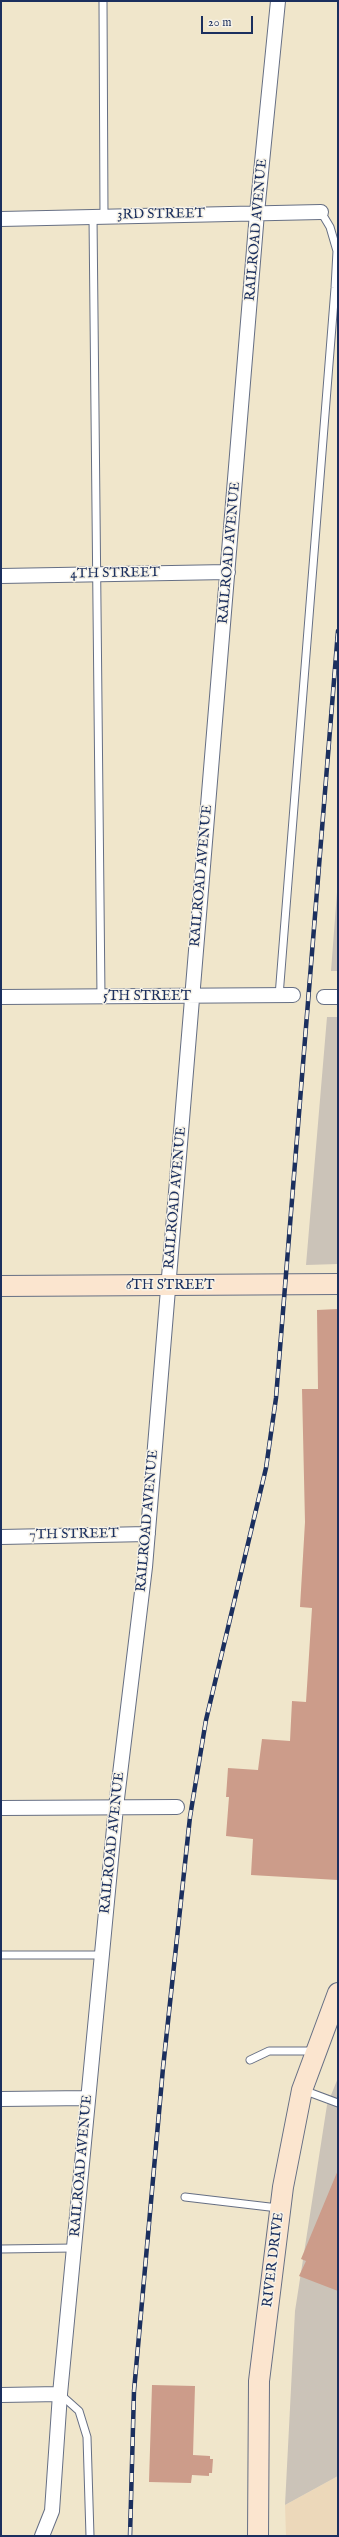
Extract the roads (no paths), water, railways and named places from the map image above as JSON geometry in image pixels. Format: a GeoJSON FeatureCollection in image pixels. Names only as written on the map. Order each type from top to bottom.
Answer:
{"type":"FeatureCollection","features":[{"type":"Feature","properties":{"kind":"main road","name":"6TH STREET"},"geometry":{"type":"LineString","coordinates":[[1,1286],[338,1284]]}},
{"type":"Feature","properties":{"kind":"main road","name":"RIVER DRIVE"},"geometry":{"type":"LineString","coordinates":[[258,2536],[260,2381],[289,2150],[302,2090],[315,2051],[338,1993]]}},
{"type":"Feature","properties":{"kind":"street","name":"RAILROAD AVENUE"},"geometry":{"type":"LineString","coordinates":[[42,2536],[52,2511],[60,2394],[116,1807],[148,1534],[257,213],[278,1]]}},
{"type":"Feature","properties":{"kind":"street","name":"3RD STREET"},"geometry":{"type":"LineString","coordinates":[[1,218],[321,212]]}},
{"type":"Feature","properties":{"kind":"street","name":"4TH STREET"},"geometry":{"type":"LineString","coordinates":[[1,576],[228,572]]}},
{"type":"Feature","properties":{"kind":"street","name":"5TH STREET"},"geometry":{"type":"LineString","coordinates":[[1,998],[286,996]]}},
{"type":"Feature","properties":{"kind":"street"},"geometry":{"type":"LineString","coordinates":[[324,997],[338,997]]}},
{"type":"Feature","properties":{"kind":"street","name":"7TH STREET"},"geometry":{"type":"LineString","coordinates":[[1,1536],[148,1534]]}},
{"type":"Feature","properties":{"kind":"street"},"geometry":{"type":"LineString","coordinates":[[1,1808],[176,1807]]}},
{"type":"Feature","properties":{"kind":"street"},"geometry":{"type":"LineString","coordinates":[[1,2099],[88,2098]]}},
{"type":"Feature","properties":{"kind":"street"},"geometry":{"type":"LineString","coordinates":[[1,2394],[60,2394]]}},
{"type":"Feature","properties":{"kind":"lane"},"geometry":{"type":"LineString","coordinates":[[101,997],[98,574],[98,216],[103,1]]}},
{"type":"Feature","properties":{"kind":"lane"},"geometry":{"type":"LineString","coordinates":[[286,996],[336,288],[337,251],[330,227],[321,212]]}},
{"type":"Feature","properties":{"kind":"lane"},"geometry":{"type":"LineString","coordinates":[[1,1955],[102,1955]]}},
{"type":"Feature","properties":{"kind":"lane"},"geometry":{"type":"LineString","coordinates":[[250,2060],[269,2051],[315,2051]]}},
{"type":"Feature","properties":{"kind":"lane"},"geometry":{"type":"LineString","coordinates":[[302,2090],[338,2103]]}},
{"type":"Feature","properties":{"kind":"lane"},"geometry":{"type":"LineString","coordinates":[[185,2197],[281,2208]]}},
{"type":"Feature","properties":{"kind":"lane"},"geometry":{"type":"LineString","coordinates":[[1,2249],[74,2248]]}},
{"type":"Feature","properties":{"kind":"lane"},"geometry":{"type":"LineString","coordinates":[[60,2394],[79,2411],[88,2437],[90,2536]]}},
{"type":"Feature","properties":{"kind":"railway"},"geometry":{"type":"LineString","coordinates":[[130,2536],[134,2391],[163,2068],[190,1817],[206,1720],[266,1468],[276,1398],[338,631]]}}]}
